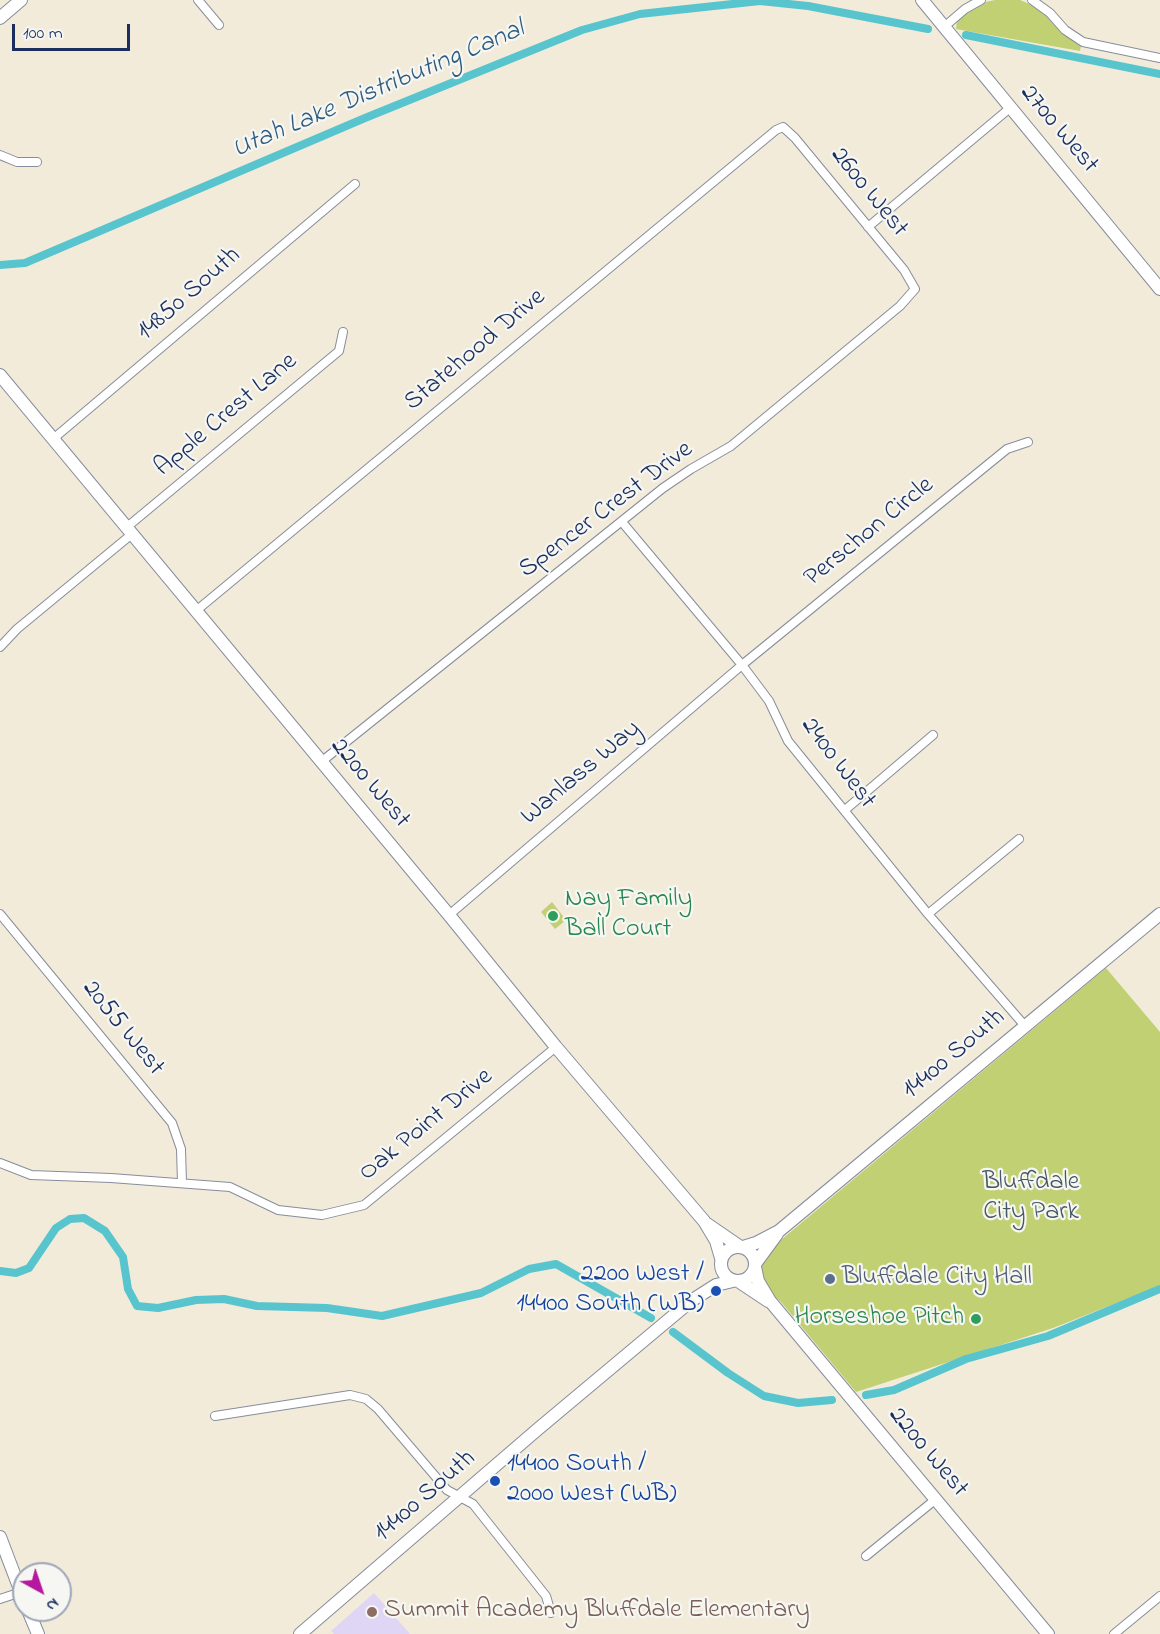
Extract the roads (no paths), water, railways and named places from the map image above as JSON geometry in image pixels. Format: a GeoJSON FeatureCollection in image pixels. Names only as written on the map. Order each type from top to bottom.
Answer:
{"type":"FeatureCollection","features":[{"type":"Feature","properties":{"kind":"street"},"geometry":{"type":"LineString","coordinates":[[0,18],[21,0]]}},
{"type":"Feature","properties":{"kind":"street"},"geometry":{"type":"LineString","coordinates":[[198,0],[219,25]]}},
{"type":"Feature","properties":{"kind":"street","name":"2700 West"},"geometry":{"type":"LineString","coordinates":[[922,0],[1158,283]]}},
{"type":"Feature","properties":{"kind":"street"},"geometry":{"type":"LineString","coordinates":[[944,27],[965,9],[981,0]]}},
{"type":"Feature","properties":{"kind":"street"},"geometry":{"type":"LineString","coordinates":[[1032,0],[1050,13],[1065,30],[1083,42],[1160,58]]}},
{"type":"Feature","properties":{"kind":"street"},"geometry":{"type":"LineString","coordinates":[[868,227],[1010,108]]}},
{"type":"Feature","properties":{"kind":"street","name":"2600 West"},"geometry":{"type":"LineString","coordinates":[[783,128],[801,144],[904,270],[915,289]]}},
{"type":"Feature","properties":{"kind":"street","name":"Statehood Drive"},"geometry":{"type":"LineString","coordinates":[[197,610],[754,147],[776,130],[783,128]]}},
{"type":"Feature","properties":{"kind":"street"},"geometry":{"type":"LineString","coordinates":[[0,155],[17,162],[37,162]]}},
{"type":"Feature","properties":{"kind":"street","name":"14850 South"},"geometry":{"type":"LineString","coordinates":[[53,440],[355,184]]}},
{"type":"Feature","properties":{"kind":"street","name":"Spencer Crest Drive"},"geometry":{"type":"LineString","coordinates":[[321,762],[663,488],[731,446],[900,306],[915,289]]}},
{"type":"Feature","properties":{"kind":"street","name":"Apple Crest Lane"},"geometry":{"type":"LineString","coordinates":[[0,647],[17,629],[130,530],[339,351],[343,332]]}},
{"type":"Feature","properties":{"kind":"street","name":"2200 West"},"geometry":{"type":"LineString","coordinates":[[0,375],[197,610],[556,1047],[704,1221],[716,1241],[720,1261]]}},
{"type":"Feature","properties":{"kind":"street","name":"Perschon Circle"},"geometry":{"type":"LineString","coordinates":[[742,665],[1007,448],[1028,442]]}},
{"type":"Feature","properties":{"kind":"street","name":"2400 West"},"geometry":{"type":"LineString","coordinates":[[622,522],[770,701],[788,741],[928,914],[1024,1026]]}},
{"type":"Feature","properties":{"kind":"street","name":"Wanlass Way"},"geometry":{"type":"LineString","coordinates":[[449,915],[742,665]]}},
{"type":"Feature","properties":{"kind":"street"},"geometry":{"type":"LineString","coordinates":[[844,810],[933,735]]}},
{"type":"Feature","properties":{"kind":"street"},"geometry":{"type":"LineString","coordinates":[[928,914],[1019,838]]}},
{"type":"Feature","properties":{"kind":"street","name":"2055 West"},"geometry":{"type":"LineString","coordinates":[[0,914],[172,1123],[181,1149],[182,1183]]}},
{"type":"Feature","properties":{"kind":"street","name":"14400 South"},"geometry":{"type":"LineString","coordinates":[[741,1246],[756,1244],[779,1231],[1160,914]]}},
{"type":"Feature","properties":{"kind":"street","name":"Oak Point Drive"},"geometry":{"type":"LineString","coordinates":[[0,1163],[31,1175],[111,1178],[230,1187],[278,1210],[322,1215],[364,1205],[556,1047]]}},
{"type":"Feature","properties":{"kind":"street","name":"2200 West"},"geometry":{"type":"LineString","coordinates":[[704,1221],[741,1246]]}},
{"type":"Feature","properties":{"kind":"street","name":"14400 South"},"geometry":{"type":"LineString","coordinates":[[755,1266],[779,1231]]}},
{"type":"Feature","properties":{"kind":"street"},"geometry":{"type":"LineString","coordinates":[[741,1246],[752,1253],[755,1266],[749,1277],[736,1281],[724,1275],[720,1261],[727,1249],[741,1246]]}},
{"type":"Feature","properties":{"kind":"street","name":"14400 South"},"geometry":{"type":"LineString","coordinates":[[691,1301],[720,1261]]}},
{"type":"Feature","properties":{"kind":"street","name":"2200 West"},"geometry":{"type":"LineString","coordinates":[[755,1266],[758,1281],[770,1301],[936,1499],[1043,1632]]}},
{"type":"Feature","properties":{"kind":"street","name":"2200 West"},"geometry":{"type":"LineString","coordinates":[[736,1281],[770,1301]]}},
{"type":"Feature","properties":{"kind":"street","name":"14400 South"},"geometry":{"type":"LineString","coordinates":[[300,1634],[691,1301],[716,1285],[736,1281]]}},
{"type":"Feature","properties":{"kind":"street"},"geometry":{"type":"LineString","coordinates":[[215,1416],[350,1395],[366,1399],[378,1408],[447,1490],[473,1504],[546,1596],[551,1613]]}},
{"type":"Feature","properties":{"kind":"street"},"geometry":{"type":"LineString","coordinates":[[866,1556],[936,1499]]}},
{"type":"Feature","properties":{"kind":"street"},"geometry":{"type":"LineString","coordinates":[[0,1537],[12,1569]]}},
{"type":"Feature","properties":{"kind":"street"},"geometry":{"type":"LineString","coordinates":[[1114,1634],[1160,1596]]}},
{"type":"Feature","properties":{"kind":"waterway","name":"Utah Lake Distributing Canal"},"geometry":{"type":"LineString","coordinates":[[0,265],[25,263],[365,118],[582,30],[640,14],[760,1],[808,6],[928,29]]}},
{"type":"Feature","properties":{"kind":"waterway","name":"Utah Lake Distributing Canal"},"geometry":{"type":"LineString","coordinates":[[966,35],[1160,74]]}},
{"type":"Feature","properties":{"kind":"waterway"},"geometry":{"type":"LineString","coordinates":[[0,1271],[16,1273],[29,1268],[56,1228],[70,1219],[84,1218],[105,1231],[123,1257],[128,1289],[137,1306],[158,1308],[196,1300],[224,1299],[257,1306],[327,1308],[382,1316],[481,1293],[529,1269],[556,1264],[651,1318]]}},
{"type":"Feature","properties":{"kind":"waterway"},"geometry":{"type":"LineString","coordinates":[[866,1395],[894,1390],[966,1359],[1048,1336],[1160,1289]]}},
{"type":"Feature","properties":{"kind":"waterway"},"geometry":{"type":"LineString","coordinates":[[673,1332],[728,1373],[764,1396],[798,1403],[832,1400]]}},
{"type":"Feature","properties":{"kind":"place","name":"Nay Family Ball Court"},"geometry":{"type":"Point","coordinates":[553,916]}},
{"type":"Feature","properties":{"kind":"place","name":"Bluffdale City Hall"},"geometry":{"type":"Point","coordinates":[830,1279]}},
{"type":"Feature","properties":{"kind":"place","name":"2200 West / 14400 South (WB)"},"geometry":{"type":"Point","coordinates":[716,1291]}},
{"type":"Feature","properties":{"kind":"place","name":"Horseshoe Pitch"},"geometry":{"type":"Point","coordinates":[976,1319]}},
{"type":"Feature","properties":{"kind":"place","name":"14400 South / 2000 West (WB)"},"geometry":{"type":"Point","coordinates":[495,1481]}},
{"type":"Feature","properties":{"kind":"place","name":"Summit Academy Bluffdale Elementary"},"geometry":{"type":"Point","coordinates":[372,1612]}},
{"type":"Feature","properties":{"kind":"park label","name":"Bluffdale City Park"},"geometry":{"type":"Point","coordinates":[1031,1199]}}]}
